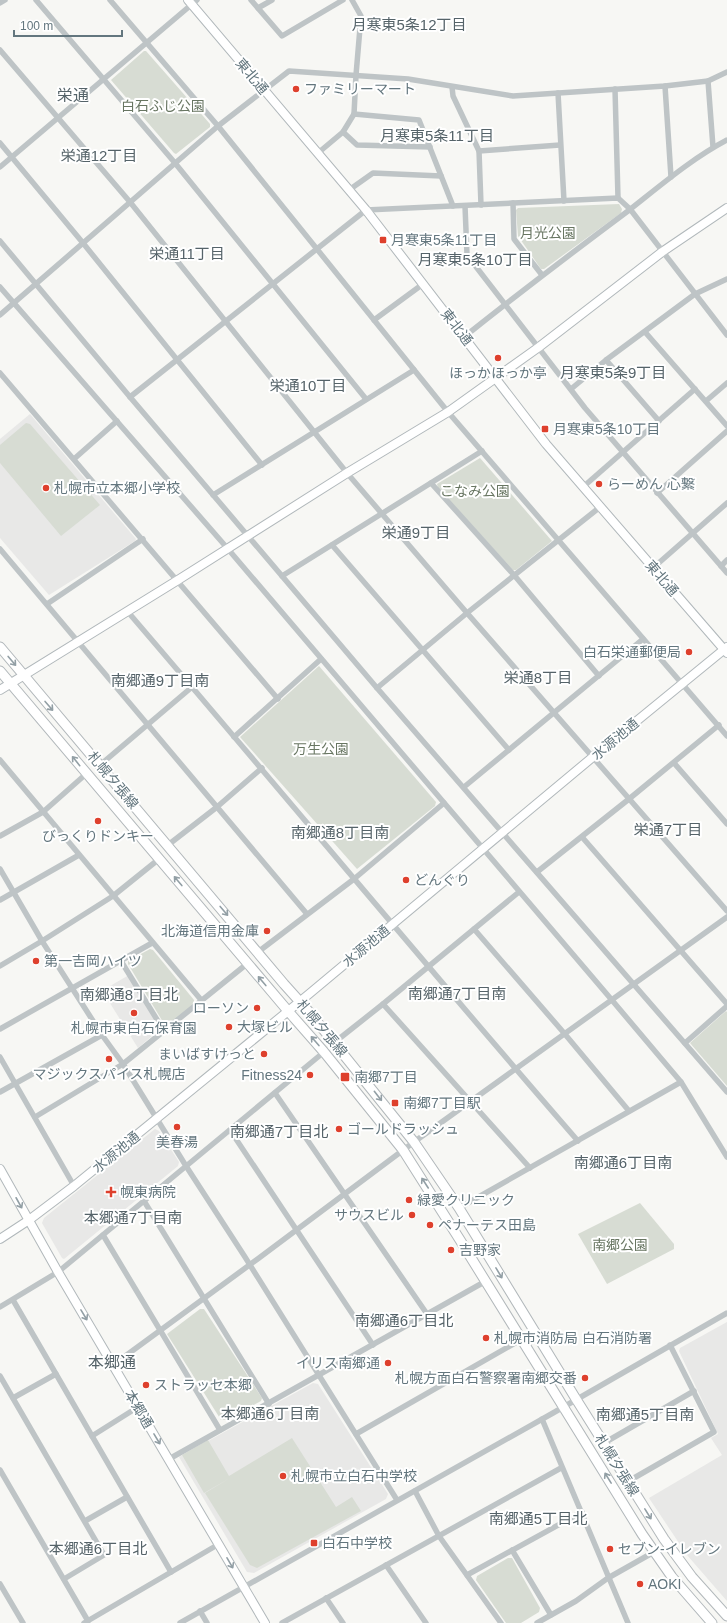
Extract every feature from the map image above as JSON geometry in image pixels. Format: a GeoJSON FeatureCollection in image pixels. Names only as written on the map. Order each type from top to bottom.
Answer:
{"type":"FeatureCollection","features":[{"type":"Feature","properties":{"kind":"main road","name":"札幌夕張線"},"geometry":{"type":"LineString","coordinates":[[0,647],[299,1002],[335,1042],[414,1142],[459,1208],[627,1482],[673,1553],[727,1616]]}},
{"type":"Feature","properties":{"kind":"main road","name":"札幌夕張線"},"geometry":{"type":"LineString","coordinates":[[0,671],[86,774],[324,1052],[403,1150],[654,1552],[712,1623]]}},
{"type":"Feature","properties":{"kind":"street"},"geometry":{"type":"LineString","coordinates":[[0,3],[5,0]]}},
{"type":"Feature","properties":{"kind":"street"},"geometry":{"type":"LineString","coordinates":[[36,0],[175,163],[366,399]]}},
{"type":"Feature","properties":{"kind":"street"},"geometry":{"type":"LineString","coordinates":[[110,0],[218,126],[448,412],[727,736]]}},
{"type":"Feature","properties":{"kind":"street"},"geometry":{"type":"LineString","coordinates":[[252,0],[282,36],[343,0]]}},
{"type":"Feature","properties":{"kind":"street"},"geometry":{"type":"LineString","coordinates":[[258,8],[272,0]]}},
{"type":"Feature","properties":{"kind":"street"},"geometry":{"type":"LineString","coordinates":[[318,153],[342,132],[354,114],[361,16],[352,0]]}},
{"type":"Feature","properties":{"kind":"street"},"geometry":{"type":"LineString","coordinates":[[0,168],[146,43],[192,1]]}},
{"type":"Feature","properties":{"kind":"street","name":"東北通"},"geometry":{"type":"LineString","coordinates":[[192,1],[263,90],[366,210],[546,444],[726,650]]}},
{"type":"Feature","properties":{"kind":"street"},"geometry":{"type":"LineString","coordinates":[[0,50],[130,202],[347,473],[727,911]]}},
{"type":"Feature","properties":{"kind":"street"},"geometry":{"type":"LineString","coordinates":[[0,315],[218,126],[289,71],[356,74],[408,79],[513,96],[665,86],[708,81],[727,72]]}},
{"type":"Feature","properties":{"kind":"street"},"geometry":{"type":"LineString","coordinates":[[708,81],[713,147]]}},
{"type":"Feature","properties":{"kind":"street"},"geometry":{"type":"LineString","coordinates":[[665,86],[671,177]]}},
{"type":"Feature","properties":{"kind":"street"},"geometry":{"type":"LineString","coordinates":[[452,87],[453,96],[479,151],[481,205]]}},
{"type":"Feature","properties":{"kind":"street"},"geometry":{"type":"LineString","coordinates":[[615,89],[618,198]]}},
{"type":"Feature","properties":{"kind":"street"},"geometry":{"type":"LineString","coordinates":[[558,93],[564,201]]}},
{"type":"Feature","properties":{"kind":"street"},"geometry":{"type":"LineString","coordinates":[[354,114],[419,120],[453,206]]}},
{"type":"Feature","properties":{"kind":"street"},"geometry":{"type":"LineString","coordinates":[[342,132],[357,145],[430,147]]}},
{"type":"Feature","properties":{"kind":"street"},"geometry":{"type":"LineString","coordinates":[[464,337],[542,275],[671,177],[713,147],[727,140]]}},
{"type":"Feature","properties":{"kind":"street"},"geometry":{"type":"LineString","coordinates":[[0,143],[83,242],[262,465]]}},
{"type":"Feature","properties":{"kind":"street"},"geometry":{"type":"LineString","coordinates":[[479,151],[560,144]]}},
{"type":"Feature","properties":{"kind":"street"},"geometry":{"type":"LineString","coordinates":[[349,190],[373,173],[441,176]]}},
{"type":"Feature","properties":{"kind":"street"},"geometry":{"type":"LineString","coordinates":[[130,397],[316,248],[366,210],[379,208],[465,206],[618,198],[630,209],[727,336]]}},
{"type":"Feature","properties":{"kind":"street"},"geometry":{"type":"LineString","coordinates":[[513,203],[514,239],[542,275]]}},
{"type":"Feature","properties":{"kind":"street"},"geometry":{"type":"LineString","coordinates":[[465,206],[467,255],[622,454],[727,573]]}},
{"type":"Feature","properties":{"kind":"street"},"geometry":{"type":"LineString","coordinates":[[0,690],[128,612],[347,473],[448,412],[538,347],[662,252],[727,210]]}},
{"type":"Feature","properties":{"kind":"street"},"geometry":{"type":"LineString","coordinates":[[0,241],[34,284],[214,495],[247,537],[727,1092]]}},
{"type":"Feature","properties":{"kind":"street"},"geometry":{"type":"LineString","coordinates":[[570,389],[606,360],[646,332],[695,294],[727,279]]}},
{"type":"Feature","properties":{"kind":"street"},"geometry":{"type":"LineString","coordinates":[[374,320],[423,284]]}},
{"type":"Feature","properties":{"kind":"street"},"geometry":{"type":"LineString","coordinates":[[0,287],[117,422],[231,547],[321,659],[612,999],[681,1082],[727,1157]]}},
{"type":"Feature","properties":{"kind":"street"},"geometry":{"type":"LineString","coordinates":[[646,332],[727,426]]}},
{"type":"Feature","properties":{"kind":"street"},"geometry":{"type":"LineString","coordinates":[[606,360],[659,421]]}},
{"type":"Feature","properties":{"kind":"street"},"geometry":{"type":"LineString","coordinates":[[214,495],[414,370]]}},
{"type":"Feature","properties":{"kind":"street"},"geometry":{"type":"LineString","coordinates":[[0,373],[278,699]]}},
{"type":"Feature","properties":{"kind":"street"},"geometry":{"type":"LineString","coordinates":[[0,384],[7,381]]}},
{"type":"Feature","properties":{"kind":"street"},"geometry":{"type":"LineString","coordinates":[[706,401],[727,383]]}},
{"type":"Feature","properties":{"kind":"street"},"geometry":{"type":"LineString","coordinates":[[582,487],[622,454],[695,389]]}},
{"type":"Feature","properties":{"kind":"street"},"geometry":{"type":"LineString","coordinates":[[74,460],[117,422]]}},
{"type":"Feature","properties":{"kind":"street"},"geometry":{"type":"LineString","coordinates":[[657,493],[727,431]]}},
{"type":"Feature","properties":{"kind":"street"},"geometry":{"type":"LineString","coordinates":[[282,576],[482,450]]}},
{"type":"Feature","properties":{"kind":"street"},"geometry":{"type":"LineString","coordinates":[[431,483],[514,575],[599,676]]}},
{"type":"Feature","properties":{"kind":"street"},"geometry":{"type":"LineString","coordinates":[[654,568],[727,503]]}},
{"type":"Feature","properties":{"kind":"street"},"geometry":{"type":"LineString","coordinates":[[377,688],[467,613],[600,507]]}},
{"type":"Feature","properties":{"kind":"street"},"geometry":{"type":"LineString","coordinates":[[47,604],[143,539]]}},
{"type":"Feature","properties":{"kind":"street"},"geometry":{"type":"LineString","coordinates":[[332,545],[509,750]]}},
{"type":"Feature","properties":{"kind":"street"},"geometry":{"type":"LineString","coordinates":[[0,549],[307,914]]}},
{"type":"Feature","properties":{"kind":"street"},"geometry":{"type":"LineString","coordinates":[[721,566],[727,560]]}},
{"type":"Feature","properties":{"kind":"street"},"geometry":{"type":"LineString","coordinates":[[128,612],[262,768],[428,967],[578,1141]]}},
{"type":"Feature","properties":{"kind":"street"},"geometry":{"type":"LineString","coordinates":[[464,787],[643,639]]}},
{"type":"Feature","properties":{"kind":"street","name":"水源池通"},"geometry":{"type":"LineString","coordinates":[[0,1239],[29,1220],[74,1186],[299,1002],[682,683],[726,650]]}},
{"type":"Feature","properties":{"kind":"street"},"geometry":{"type":"LineString","coordinates":[[234,737],[321,659]]}},
{"type":"Feature","properties":{"kind":"street"},"geometry":{"type":"LineString","coordinates":[[100,765],[192,687]]}},
{"type":"Feature","properties":{"kind":"street"},"geometry":{"type":"LineString","coordinates":[[537,872],[719,726]]}},
{"type":"Feature","properties":{"kind":"street"},"geometry":{"type":"LineString","coordinates":[[0,760],[202,1001]]}},
{"type":"Feature","properties":{"kind":"street"},"geometry":{"type":"LineString","coordinates":[[674,763],[727,824]]}},
{"type":"Feature","properties":{"kind":"street"},"geometry":{"type":"LineString","coordinates":[[168,845],[217,807],[262,768]]}},
{"type":"Feature","properties":{"kind":"street"},"geometry":{"type":"LineString","coordinates":[[0,836],[43,812],[86,774]]}},
{"type":"Feature","properties":{"kind":"street"},"geometry":{"type":"LineString","coordinates":[[258,952],[354,879],[444,803]]}},
{"type":"Feature","properties":{"kind":"street"},"geometry":{"type":"LineString","coordinates":[[582,837],[727,1005],[685,1043]]}},
{"type":"Feature","properties":{"kind":"street"},"geometry":{"type":"LineString","coordinates":[[0,900],[79,855]]}},
{"type":"Feature","properties":{"kind":"street"},"geometry":{"type":"LineString","coordinates":[[0,966],[113,896],[159,859]]}},
{"type":"Feature","properties":{"kind":"street"},"geometry":{"type":"LineString","coordinates":[[0,869],[42,941],[102,1035],[123,1064],[186,1166],[320,1375],[397,1500]]}},
{"type":"Feature","properties":{"kind":"street"},"geometry":{"type":"LineString","coordinates":[[335,1042],[384,1004],[519,892]]}},
{"type":"Feature","properties":{"kind":"street"},"geometry":{"type":"LineString","coordinates":[[113,1365],[250,1265],[403,1150],[727,916]]}},
{"type":"Feature","properties":{"kind":"street"},"geometry":{"type":"LineString","coordinates":[[474,929],[629,1111]]}},
{"type":"Feature","properties":{"kind":"street"},"geometry":{"type":"LineString","coordinates":[[0,1029],[152,943]]}},
{"type":"Feature","properties":{"kind":"street"},"geometry":{"type":"LineString","coordinates":[[121,961],[164,1032]]}},
{"type":"Feature","properties":{"kind":"street"},"geometry":{"type":"LineString","coordinates":[[35,1116],[123,1064],[248,963]]}},
{"type":"Feature","properties":{"kind":"street"},"geometry":{"type":"LineString","coordinates":[[384,1004],[530,1168]]}},
{"type":"Feature","properties":{"kind":"street"},"geometry":{"type":"LineString","coordinates":[[0,1092],[102,1035]]}},
{"type":"Feature","properties":{"kind":"street"},"geometry":{"type":"LineString","coordinates":[[0,1307],[58,1272],[324,1052]]}},
{"type":"Feature","properties":{"kind":"street"},"geometry":{"type":"LineString","coordinates":[[0,1057],[74,1186]]}},
{"type":"Feature","properties":{"kind":"street"},"geometry":{"type":"LineString","coordinates":[[459,1208],[681,1082]]}},
{"type":"Feature","properties":{"kind":"street"},"geometry":{"type":"LineString","coordinates":[[275,1093],[427,1314]]}},
{"type":"Feature","properties":{"kind":"street"},"geometry":{"type":"LineString","coordinates":[[230,1130],[373,1345]]}},
{"type":"Feature","properties":{"kind":"street","name":"本郷通"},"geometry":{"type":"LineString","coordinates":[[0,1168],[58,1272],[265,1623]]}},
{"type":"Feature","properties":{"kind":"street"},"geometry":{"type":"LineString","coordinates":[[144,1201],[269,1404]]}},
{"type":"Feature","properties":{"kind":"street"},"geometry":{"type":"LineString","coordinates":[[103,1235],[220,1430]]}},
{"type":"Feature","properties":{"kind":"street"},"geometry":{"type":"LineString","coordinates":[[169,1459],[486,1281]]}},
{"type":"Feature","properties":{"kind":"street"},"geometry":{"type":"LineString","coordinates":[[13,1300],[171,1572]]}},
{"type":"Feature","properties":{"kind":"street"},"geometry":{"type":"LineString","coordinates":[[180,1623],[727,1313]]}},
{"type":"Feature","properties":{"kind":"street"},"geometry":{"type":"LineString","coordinates":[[356,1434],[522,1339]]}},
{"type":"Feature","properties":{"kind":"street"},"geometry":{"type":"LineString","coordinates":[[627,1482],[714,1432],[670,1345]]}},
{"type":"Feature","properties":{"kind":"street"},"geometry":{"type":"LineString","coordinates":[[13,1398],[56,1374]]}},
{"type":"Feature","properties":{"kind":"street"},"geometry":{"type":"LineString","coordinates":[[0,1376],[104,1555],[64,1579]]}},
{"type":"Feature","properties":{"kind":"street"},"geometry":{"type":"LineString","coordinates":[[604,1443],[694,1391]]}},
{"type":"Feature","properties":{"kind":"street"},"geometry":{"type":"LineString","coordinates":[[92,1436],[138,1407]]}},
{"type":"Feature","properties":{"kind":"street"},"geometry":{"type":"LineString","coordinates":[[542,1419],[561,1468],[582,1512],[608,1578],[628,1623]]}},
{"type":"Feature","properties":{"kind":"street"},"geometry":{"type":"LineString","coordinates":[[282,1623],[561,1468]]}},
{"type":"Feature","properties":{"kind":"street"},"geometry":{"type":"LineString","coordinates":[[0,1470],[2,1479],[64,1579],[86,1622],[219,1544]]}},
{"type":"Feature","properties":{"kind":"street"},"geometry":{"type":"LineString","coordinates":[[415,1491],[439,1536],[501,1623]]}},
{"type":"Feature","properties":{"kind":"street"},"geometry":{"type":"LineString","coordinates":[[85,1521],[127,1497]]}},
{"type":"Feature","properties":{"kind":"street"},"geometry":{"type":"LineString","coordinates":[[467,1575],[582,1512]]}},
{"type":"Feature","properties":{"kind":"street"},"geometry":{"type":"LineString","coordinates":[[512,1550],[551,1615]]}},
{"type":"Feature","properties":{"kind":"street"},"geometry":{"type":"LineString","coordinates":[[537,1623],[576,1601],[608,1578],[654,1552]]}},
{"type":"Feature","properties":{"kind":"street"},"geometry":{"type":"LineString","coordinates":[[386,1565],[426,1623]]}},
{"type":"Feature","properties":{"kind":"street"},"geometry":{"type":"LineString","coordinates":[[0,1584],[23,1623]]}},
{"type":"Feature","properties":{"kind":"street"},"geometry":{"type":"LineString","coordinates":[[326,1598],[343,1623]]}},
{"type":"Feature","properties":{"kind":"street"},"geometry":{"type":"LineString","coordinates":[[200,1611],[207,1623]]}},
{"type":"Feature","properties":{"kind":"shaded area","name":"札幌市立本郷小学校"},"geometry":{"type":"Polygon","coordinates":[[[30,414],[136,539],[49,595],[0,538],[0,439],[30,414]]]}},
{"type":"Feature","properties":{"kind":"shaded area","name":"札幌市東白石保育園"},"geometry":{"type":"Polygon","coordinates":[[[129,975],[160,1029],[138,1048],[108,1000],[115,995],[110,986],[129,975]]]}},
{"type":"Feature","properties":{"kind":"shaded area","name":"幌東病院"},"geometry":{"type":"Polygon","coordinates":[[[155,1129],[159,1131],[179,1162],[178,1166],[64,1259],[62,1258],[42,1223],[44,1218],[155,1129]]]}},
{"type":"Feature","properties":{"kind":"shaded area"},"geometry":{"type":"Polygon","coordinates":[[[727,1322],[727,1601],[687,1555],[649,1498],[722,1455],[711,1438],[718,1434],[679,1351],[680,1348],[727,1322]]]}},
{"type":"Feature","properties":{"kind":"shaded area","name":"札幌市立白石中学校"},"geometry":{"type":"Polygon","coordinates":[[[313,1383],[318,1384],[388,1494],[386,1499],[254,1573],[247,1572],[179,1457],[313,1383]]]}},
{"type":"Feature","properties":{"kind":"green space","name":"白石ふじ公園"},"geometry":{"type":"Polygon","coordinates":[[[144,51],[146,51],[210,124],[210,127],[176,154],[111,80],[144,51]]]}},
{"type":"Feature","properties":{"kind":"green space","name":"月光公園"},"geometry":{"type":"Polygon","coordinates":[[[619,204],[622,209],[621,213],[544,269],[541,269],[518,236],[516,210],[518,208],[619,204]]]}},
{"type":"Feature","properties":{"kind":"green space"},"geometry":{"type":"Polygon","coordinates":[[[26,423],[30,424],[100,505],[61,536],[0,463],[0,445],[26,423]]]}},
{"type":"Feature","properties":{"kind":"green space","name":"こなみ公園"},"geometry":{"type":"Polygon","coordinates":[[[480,458],[552,541],[516,570],[513,570],[438,488],[437,484],[480,458]]]}},
{"type":"Feature","properties":{"kind":"green space","name":"万生公園"},"geometry":{"type":"Polygon","coordinates":[[[319,666],[436,802],[435,806],[357,869],[240,737],[319,666]]]}},
{"type":"Feature","properties":{"kind":"green space"},"geometry":{"type":"Polygon","coordinates":[[[150,949],[153,950],[194,1000],[194,1005],[166,1027],[128,964],[128,961],[150,949]]]}},
{"type":"Feature","properties":{"kind":"green space"},"geometry":{"type":"Polygon","coordinates":[[[726,1011],[727,1012],[727,1086],[690,1043],[726,1011]]]}},
{"type":"Feature","properties":{"kind":"green space","name":"南郷公園"},"geometry":{"type":"Polygon","coordinates":[[[640,1203],[674,1244],[674,1249],[607,1284],[578,1234],[640,1203]]]}},
{"type":"Feature","properties":{"kind":"green space"},"geometry":{"type":"Polygon","coordinates":[[[200,1309],[204,1309],[262,1398],[261,1401],[225,1420],[221,1420],[167,1334],[200,1309]]]}},
{"type":"Feature","properties":{"kind":"green space"},"geometry":{"type":"Polygon","coordinates":[[[292,1438],[336,1507],[352,1497],[361,1511],[257,1568],[250,1565],[205,1493],[230,1478],[204,1493],[182,1455],[208,1440],[229,1476],[292,1438]]]}},
{"type":"Feature","properties":{"kind":"green space"},"geometry":{"type":"Polygon","coordinates":[[[508,1558],[512,1558],[540,1608],[539,1612],[521,1623],[506,1623],[476,1580],[477,1576],[508,1558]]]}},
{"type":"Feature","properties":{"kind":"place","name":"ファミリーマート"},"geometry":{"type":"Point","coordinates":[296,89]}},
{"type":"Feature","properties":{"kind":"place","name":"月寒東5条11丁目"},"geometry":{"type":"Point","coordinates":[383,240]}},
{"type":"Feature","properties":{"kind":"place","name":"ほっかほっか亭"},"geometry":{"type":"Point","coordinates":[498,358]}},
{"type":"Feature","properties":{"kind":"place","name":"月寒東5条10丁目"},"geometry":{"type":"Point","coordinates":[545,429]}},
{"type":"Feature","properties":{"kind":"place","name":"らーめん 心繋"},"geometry":{"type":"Point","coordinates":[599,484]}},
{"type":"Feature","properties":{"kind":"place","name":"札幌市立本郷小学校"},"geometry":{"type":"Point","coordinates":[46,488]}},
{"type":"Feature","properties":{"kind":"place","name":"白石栄通郵便局"},"geometry":{"type":"Point","coordinates":[689,652]}},
{"type":"Feature","properties":{"kind":"place","name":"びっくりドンキー"},"geometry":{"type":"Point","coordinates":[98,821]}},
{"type":"Feature","properties":{"kind":"place","name":"どんぐり"},"geometry":{"type":"Point","coordinates":[406,880]}},
{"type":"Feature","properties":{"kind":"place","name":"北海道信用金庫"},"geometry":{"type":"Point","coordinates":[267,931]}},
{"type":"Feature","properties":{"kind":"place","name":"第一吉岡ハイツ"},"geometry":{"type":"Point","coordinates":[36,961]}},
{"type":"Feature","properties":{"kind":"place","name":"ローソン"},"geometry":{"type":"Point","coordinates":[257,1008]}},
{"type":"Feature","properties":{"kind":"place","name":"札幌市東白石保育園"},"geometry":{"type":"Point","coordinates":[134,1013]}},
{"type":"Feature","properties":{"kind":"place","name":"大塚ビル"},"geometry":{"type":"Point","coordinates":[229,1027]}},
{"type":"Feature","properties":{"kind":"place","name":"まいばすけっと"},"geometry":{"type":"Point","coordinates":[264,1054]}},
{"type":"Feature","properties":{"kind":"place","name":"マジックスパイス札幌店"},"geometry":{"type":"Point","coordinates":[109,1059]}},
{"type":"Feature","properties":{"kind":"place","name":"Fitness24"},"geometry":{"type":"Point","coordinates":[310,1075]}},
{"type":"Feature","properties":{"kind":"place","name":"南郷7丁目"},"geometry":{"type":"Point","coordinates":[345,1077]}},
{"type":"Feature","properties":{"kind":"place","name":"南郷7丁目駅"},"geometry":{"type":"Point","coordinates":[395,1103]}},
{"type":"Feature","properties":{"kind":"place","name":"美春湯"},"geometry":{"type":"Point","coordinates":[177,1127]}},
{"type":"Feature","properties":{"kind":"place","name":"ゴールドラッシュ"},"geometry":{"type":"Point","coordinates":[339,1129]}},
{"type":"Feature","properties":{"kind":"place","name":"幌東病院"},"geometry":{"type":"Point","coordinates":[111,1192]}},
{"type":"Feature","properties":{"kind":"place","name":"緑愛クリニック"},"geometry":{"type":"Point","coordinates":[409,1200]}},
{"type":"Feature","properties":{"kind":"place","name":"サウスビル"},"geometry":{"type":"Point","coordinates":[412,1215]}},
{"type":"Feature","properties":{"kind":"place","name":"ペナーテス田島"},"geometry":{"type":"Point","coordinates":[430,1225]}},
{"type":"Feature","properties":{"kind":"place","name":"吉野家"},"geometry":{"type":"Point","coordinates":[451,1250]}},
{"type":"Feature","properties":{"kind":"place","name":"札幌市消防局 白石消防署"},"geometry":{"type":"Point","coordinates":[486,1338]}},
{"type":"Feature","properties":{"kind":"place","name":"イリス南郷通"},"geometry":{"type":"Point","coordinates":[388,1363]}},
{"type":"Feature","properties":{"kind":"place","name":"札幌方面白石警察署南郷交番"},"geometry":{"type":"Point","coordinates":[585,1378]}},
{"type":"Feature","properties":{"kind":"place","name":"ストラッセ本郷"},"geometry":{"type":"Point","coordinates":[146,1385]}},
{"type":"Feature","properties":{"kind":"place","name":"札幌市立白石中学校"},"geometry":{"type":"Point","coordinates":[283,1476]}},
{"type":"Feature","properties":{"kind":"place","name":"白石中学校"},"geometry":{"type":"Point","coordinates":[314,1543]}},
{"type":"Feature","properties":{"kind":"place","name":"セブン-イレブン"},"geometry":{"type":"Point","coordinates":[610,1549]}},
{"type":"Feature","properties":{"kind":"place","name":"AOKI"},"geometry":{"type":"Point","coordinates":[640,1584]}},
{"type":"Feature","properties":{"kind":"district","name":"月寒東5条12丁目"},"geometry":{"type":"Point","coordinates":[409,25]}},
{"type":"Feature","properties":{"kind":"district","name":"栄通"},"geometry":{"type":"Point","coordinates":[73,95]}},
{"type":"Feature","properties":{"kind":"district","name":"月寒東5条11丁目"},"geometry":{"type":"Point","coordinates":[437,136]}},
{"type":"Feature","properties":{"kind":"district","name":"栄通12丁目"},"geometry":{"type":"Point","coordinates":[99,156]}},
{"type":"Feature","properties":{"kind":"district","name":"栄通11丁目"},"geometry":{"type":"Point","coordinates":[187,254]}},
{"type":"Feature","properties":{"kind":"district","name":"月寒東5条10丁目"},"geometry":{"type":"Point","coordinates":[475,260]}},
{"type":"Feature","properties":{"kind":"district","name":"月寒東5条9丁目"},"geometry":{"type":"Point","coordinates":[613,373]}},
{"type":"Feature","properties":{"kind":"district","name":"栄通10丁目"},"geometry":{"type":"Point","coordinates":[308,386]}},
{"type":"Feature","properties":{"kind":"district","name":"栄通9丁目"},"geometry":{"type":"Point","coordinates":[416,533]}},
{"type":"Feature","properties":{"kind":"district","name":"栄通8丁目"},"geometry":{"type":"Point","coordinates":[538,678]}},
{"type":"Feature","properties":{"kind":"district","name":"南郷通9丁目南"},"geometry":{"type":"Point","coordinates":[160,681]}},
{"type":"Feature","properties":{"kind":"district","name":"栄通7丁目"},"geometry":{"type":"Point","coordinates":[668,830]}},
{"type":"Feature","properties":{"kind":"district","name":"南郷通8丁目南"},"geometry":{"type":"Point","coordinates":[340,833]}},
{"type":"Feature","properties":{"kind":"district","name":"南郷通7丁目南"},"geometry":{"type":"Point","coordinates":[457,994]}},
{"type":"Feature","properties":{"kind":"district","name":"南郷通8丁目北"},"geometry":{"type":"Point","coordinates":[129,995]}},
{"type":"Feature","properties":{"kind":"district","name":"南郷通7丁目北"},"geometry":{"type":"Point","coordinates":[279,1132]}},
{"type":"Feature","properties":{"kind":"district","name":"南郷通6丁目南"},"geometry":{"type":"Point","coordinates":[623,1163]}},
{"type":"Feature","properties":{"kind":"district","name":"本郷通7丁目南"},"geometry":{"type":"Point","coordinates":[133,1218]}},
{"type":"Feature","properties":{"kind":"district","name":"南郷通6丁目北"},"geometry":{"type":"Point","coordinates":[404,1321]}},
{"type":"Feature","properties":{"kind":"district","name":"本郷通"},"geometry":{"type":"Point","coordinates":[112,1362]}},
{"type":"Feature","properties":{"kind":"district","name":"本郷通6丁目南"},"geometry":{"type":"Point","coordinates":[270,1414]}},
{"type":"Feature","properties":{"kind":"district","name":"南郷通5丁目南"},"geometry":{"type":"Point","coordinates":[645,1415]}},
{"type":"Feature","properties":{"kind":"district","name":"南郷通5丁目北"},"geometry":{"type":"Point","coordinates":[538,1519]}},
{"type":"Feature","properties":{"kind":"district","name":"本郷通6丁目北"},"geometry":{"type":"Point","coordinates":[98,1549]}}]}
